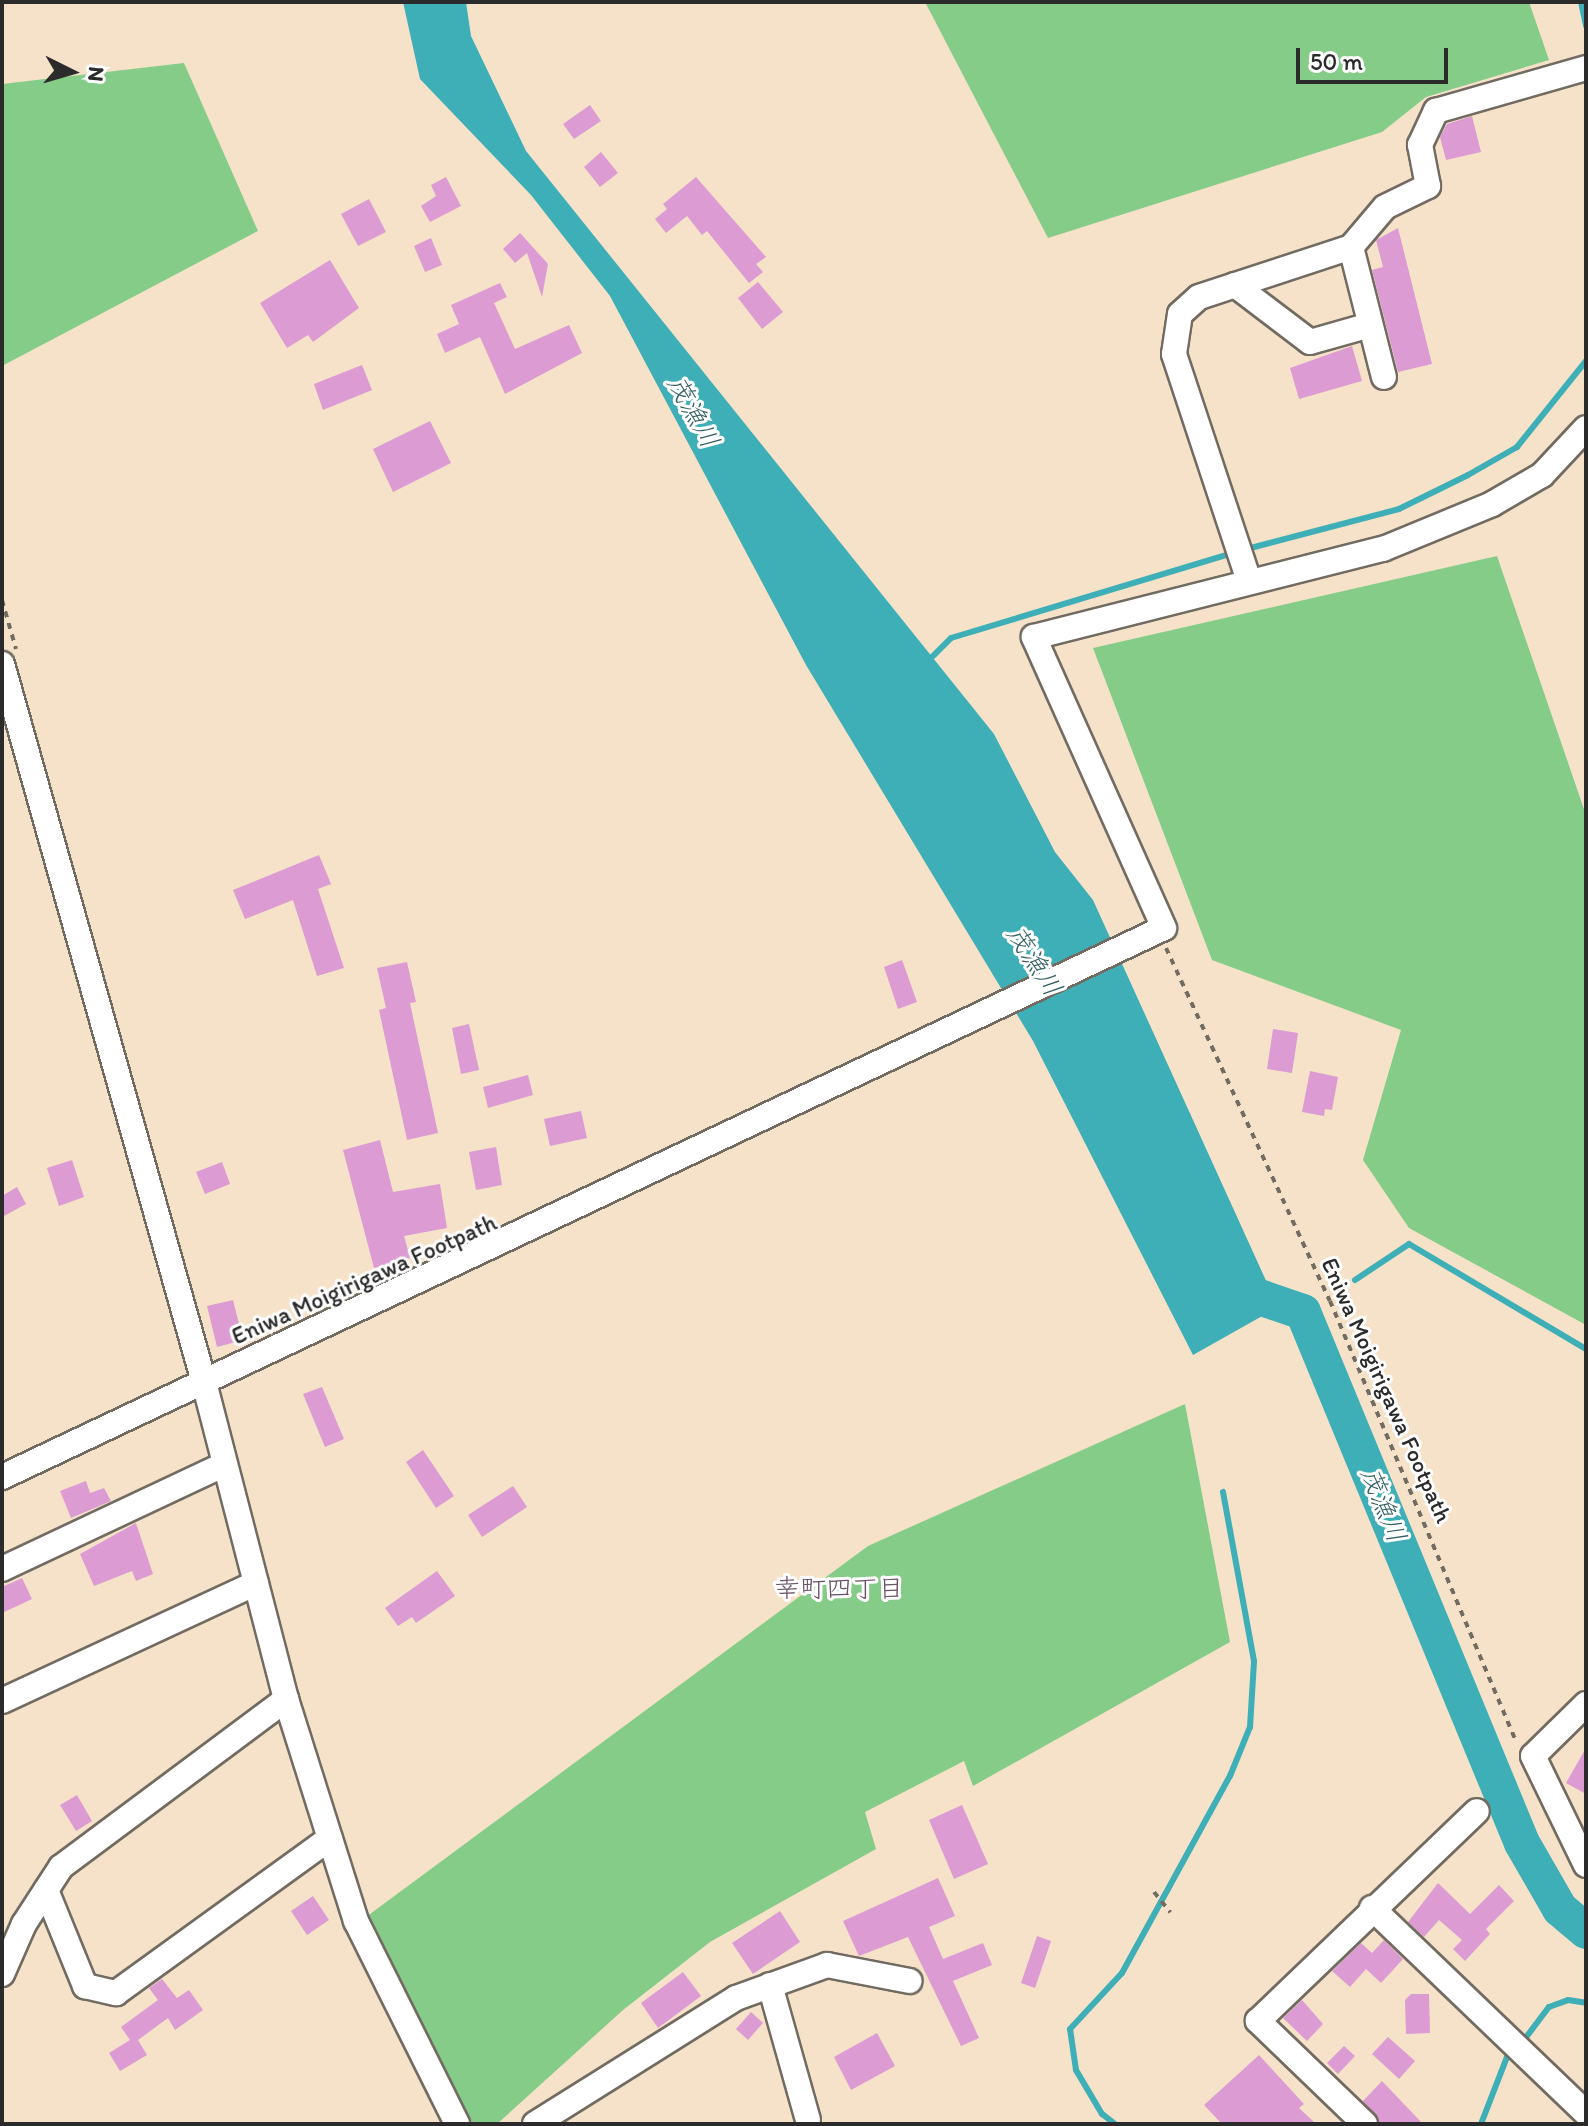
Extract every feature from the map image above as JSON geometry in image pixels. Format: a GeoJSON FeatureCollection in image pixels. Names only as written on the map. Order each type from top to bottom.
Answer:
{"type":"FeatureCollection","features":[{"type":"Feature","properties":{"kind":"street"},"geometry":{"type":"LineString","coordinates":[[1244,562],[1174,354],[1180,314],[1199,297],[1351,247],[1385,207],[1428,186],[1420,145],[1436,111],[1586,68]]}},
{"type":"Feature","properties":{"kind":"street"},"geometry":{"type":"LineString","coordinates":[[1351,247],[1384,377]]}},
{"type":"Feature","properties":{"kind":"street"},"geometry":{"type":"LineString","coordinates":[[1235,285],[1310,342],[1370,325]]}},
{"type":"Feature","properties":{"kind":"street"},"geometry":{"type":"LineString","coordinates":[[2,1477],[991,1013],[1164,928],[1034,637],[1244,562],[1383,549],[1492,504],[1542,475],[1586,428]]}},
{"type":"Feature","properties":{"kind":"street"},"geometry":{"type":"LineString","coordinates":[[10,660],[286,1699],[356,1921],[457,2124]]}},
{"type":"Feature","properties":{"kind":"street"},"geometry":{"type":"LineString","coordinates":[[2,1569],[225,1464]]}},
{"type":"Feature","properties":{"kind":"street"},"geometry":{"type":"LineString","coordinates":[[2,1701],[256,1583]]}},
{"type":"Feature","properties":{"kind":"street"},"geometry":{"type":"LineString","coordinates":[[2,1974],[61,1867],[286,1699]]}},
{"type":"Feature","properties":{"kind":"street"},"geometry":{"type":"LineString","coordinates":[[1582,1713],[1533,1756],[1586,1865]]}},
{"type":"Feature","properties":{"kind":"street"},"geometry":{"type":"LineString","coordinates":[[1365,2124],[1258,2021],[1372,1908],[1477,1811]]}},
{"type":"Feature","properties":{"kind":"street"},"geometry":{"type":"LineString","coordinates":[[46,1890],[85,1986],[116,1993],[330,1838]]}},
{"type":"Feature","properties":{"kind":"street"},"geometry":{"type":"LineString","coordinates":[[1372,1908],[1586,2113]]}},
{"type":"Feature","properties":{"kind":"street"},"geometry":{"type":"LineString","coordinates":[[535,2124],[736,1998],[770,1985],[827,1965],[909,1981]]}},
{"type":"Feature","properties":{"kind":"street"},"geometry":{"type":"LineString","coordinates":[[770,1985],[809,2123]]}},
{"type":"Feature","properties":{"kind":"path"},"geometry":{"type":"LineString","coordinates":[[2,600],[10,660]]}},
{"type":"Feature","properties":{"kind":"path","name":"Eniwa Moigirigawa Footpath"},"geometry":{"type":"LineString","coordinates":[[1150,936],[1330,1301],[1517,1745]]}},
{"type":"Feature","properties":{"kind":"path"},"geometry":{"type":"LineString","coordinates":[[1154,1892],[1170,1912]]}},
{"type":"Feature","properties":{"kind":"green space"},"geometry":{"type":"Polygon","coordinates":[[[925,2],[1529,2],[1549,60],[1426,97],[1382,132],[1048,238],[925,2]]]}},
{"type":"Feature","properties":{"kind":"green space"},"geometry":{"type":"Polygon","coordinates":[[[184,63],[258,231],[2,366],[2,84],[184,63]]]}},
{"type":"Feature","properties":{"kind":"green space"},"geometry":{"type":"Polygon","coordinates":[[[1497,556],[1586,815],[1586,1325],[1409,1228],[1363,1160],[1401,1030],[1212,960],[1093,648],[1497,556]]]}},
{"type":"Feature","properties":{"kind":"green space"},"geometry":{"type":"Polygon","coordinates":[[[1185,1404],[1230,1642],[973,1786],[964,1761],[865,1812],[876,1849],[710,1942],[623,2010],[497,2124],[473,2124],[366,1917],[868,1546],[1185,1404]]]}},
{"type":"Feature","properties":{"kind":"water"},"geometry":{"type":"Polygon","coordinates":[[[403,2],[466,2],[471,36],[526,151],[994,734],[1055,852],[1093,900],[1278,1307],[1193,1355],[1033,1041],[806,665],[610,296],[531,195],[420,79],[403,2]]]}},
{"type":"Feature","properties":{"kind":"building"},"geometry":{"type":"Polygon","coordinates":[[[590,105],[601,121],[574,139],[563,124],[590,105]]]}},
{"type":"Feature","properties":{"kind":"building"},"geometry":{"type":"Polygon","coordinates":[[[1472,116],[1481,152],[1446,160],[1440,137],[1447,124],[1472,116]]]}},
{"type":"Feature","properties":{"kind":"building"},"geometry":{"type":"Polygon","coordinates":[[[601,152],[618,173],[600,187],[584,167],[601,152]]]}},
{"type":"Feature","properties":{"kind":"building"},"geometry":{"type":"Polygon","coordinates":[[[446,177],[461,206],[430,222],[421,206],[436,196],[431,185],[446,177]]]}},
{"type":"Feature","properties":{"kind":"building"},"geometry":{"type":"Polygon","coordinates":[[[696,177],[766,257],[756,264],[763,272],[749,283],[707,231],[702,235],[687,216],[666,233],[655,219],[667,209],[663,204],[696,177]]]}},
{"type":"Feature","properties":{"kind":"building"},"geometry":{"type":"Polygon","coordinates":[[[369,199],[386,232],[358,246],[341,214],[369,199]]]}},
{"type":"Feature","properties":{"kind":"building"},"geometry":{"type":"Polygon","coordinates":[[[1398,228],[1432,364],[1398,372],[1372,270],[1383,267],[1376,240],[1398,228]]]}},
{"type":"Feature","properties":{"kind":"building"},"geometry":{"type":"Polygon","coordinates":[[[520,233],[548,264],[542,297],[527,253],[515,263],[503,249],[520,233]]]}},
{"type":"Feature","properties":{"kind":"building"},"geometry":{"type":"Polygon","coordinates":[[[431,238],[442,265],[425,272],[414,246],[431,238]]]}},
{"type":"Feature","properties":{"kind":"building"},"geometry":{"type":"Polygon","coordinates":[[[330,260],[359,308],[313,342],[308,335],[287,348],[260,303],[330,260]]]}},
{"type":"Feature","properties":{"kind":"building"},"geometry":{"type":"Polygon","coordinates":[[[758,282],[783,312],[762,329],[738,298],[758,282]]]}},
{"type":"Feature","properties":{"kind":"building"},"geometry":{"type":"Polygon","coordinates":[[[500,283],[507,297],[494,303],[515,349],[569,325],[582,353],[505,394],[480,337],[445,353],[437,334],[459,324],[451,305],[500,283]]]}},
{"type":"Feature","properties":{"kind":"building"},"geometry":{"type":"Polygon","coordinates":[[[1352,346],[1362,381],[1299,399],[1290,368],[1352,346]]]}},
{"type":"Feature","properties":{"kind":"building"},"geometry":{"type":"Polygon","coordinates":[[[362,365],[372,390],[323,410],[314,384],[362,365]]]}},
{"type":"Feature","properties":{"kind":"building"},"geometry":{"type":"Polygon","coordinates":[[[430,421],[451,463],[393,492],[373,449],[430,421]]]}},
{"type":"Feature","properties":{"kind":"building"},"geometry":{"type":"Polygon","coordinates":[[[319,855],[331,884],[318,889],[344,968],[317,976],[293,900],[245,919],[233,890],[319,855]]]}},
{"type":"Feature","properties":{"kind":"building"},"geometry":{"type":"Polygon","coordinates":[[[902,960],[917,1002],[898,1009],[884,967],[902,960]]]}},
{"type":"Feature","properties":{"kind":"building"},"geometry":{"type":"Polygon","coordinates":[[[407,962],[416,1002],[410,1003],[438,1133],[407,1140],[379,1010],[386,1008],[377,968],[407,962]]]}},
{"type":"Feature","properties":{"kind":"building"},"geometry":{"type":"Polygon","coordinates":[[[469,1024],[479,1070],[461,1074],[452,1028],[469,1024]]]}},
{"type":"Feature","properties":{"kind":"building"},"geometry":{"type":"Polygon","coordinates":[[[1273,1029],[1298,1033],[1292,1073],[1267,1069],[1273,1029]]]}},
{"type":"Feature","properties":{"kind":"building"},"geometry":{"type":"Polygon","coordinates":[[[1310,1071],[1338,1077],[1332,1110],[1325,1109],[1324,1116],[1302,1112],[1310,1071]]]}},
{"type":"Feature","properties":{"kind":"building"},"geometry":{"type":"Polygon","coordinates":[[[528,1075],[533,1095],[488,1108],[483,1087],[528,1075]]]}},
{"type":"Feature","properties":{"kind":"building"},"geometry":{"type":"Polygon","coordinates":[[[581,1111],[587,1138],[550,1146],[544,1119],[581,1111]]]}},
{"type":"Feature","properties":{"kind":"building"},"geometry":{"type":"Polygon","coordinates":[[[380,1140],[393,1192],[440,1184],[447,1228],[404,1236],[410,1258],[374,1268],[343,1150],[380,1140]]]}},
{"type":"Feature","properties":{"kind":"building"},"geometry":{"type":"Polygon","coordinates":[[[496,1147],[502,1185],[476,1190],[469,1152],[496,1147]]]}},
{"type":"Feature","properties":{"kind":"building"},"geometry":{"type":"Polygon","coordinates":[[[72,1160],[84,1197],[59,1206],[47,1168],[72,1160]]]}},
{"type":"Feature","properties":{"kind":"building"},"geometry":{"type":"Polygon","coordinates":[[[222,1162],[230,1184],[205,1194],[196,1172],[222,1162]]]}},
{"type":"Feature","properties":{"kind":"building"},"geometry":{"type":"Polygon","coordinates":[[[17,1187],[26,1204],[2,1217],[2,1196],[17,1187]]]}},
{"type":"Feature","properties":{"kind":"building"},"geometry":{"type":"Polygon","coordinates":[[[233,1300],[243,1340],[217,1347],[207,1306],[233,1300]]]}},
{"type":"Feature","properties":{"kind":"building"},"geometry":{"type":"Polygon","coordinates":[[[322,1387],[344,1439],[325,1447],[303,1394],[322,1387]]]}},
{"type":"Feature","properties":{"kind":"building"},"geometry":{"type":"Polygon","coordinates":[[[423,1450],[454,1496],[436,1508],[406,1462],[423,1450]]]}},
{"type":"Feature","properties":{"kind":"building"},"geometry":{"type":"Polygon","coordinates":[[[86,1481],[90,1493],[104,1488],[111,1501],[71,1518],[60,1491],[86,1481]]]}},
{"type":"Feature","properties":{"kind":"building"},"geometry":{"type":"Polygon","coordinates":[[[513,1486],[527,1507],[482,1537],[468,1515],[513,1486]]]}},
{"type":"Feature","properties":{"kind":"building"},"geometry":{"type":"Polygon","coordinates":[[[136,1523],[153,1574],[136,1581],[132,1571],[94,1586],[80,1554],[136,1523]]]}},
{"type":"Feature","properties":{"kind":"building"},"geometry":{"type":"Polygon","coordinates":[[[437,1571],[455,1596],[416,1623],[412,1617],[398,1626],[385,1608],[437,1571]]]}},
{"type":"Feature","properties":{"kind":"building"},"geometry":{"type":"Polygon","coordinates":[[[22,1578],[32,1599],[2,1613],[2,1587],[22,1578]]]}},
{"type":"Feature","properties":{"kind":"building"},"geometry":{"type":"Polygon","coordinates":[[[1586,1748],[1586,1794],[1566,1783],[1586,1748]]]}},
{"type":"Feature","properties":{"kind":"building"},"geometry":{"type":"Polygon","coordinates":[[[77,1795],[92,1821],[76,1831],[60,1805],[77,1795]]]}},
{"type":"Feature","properties":{"kind":"building"},"geometry":{"type":"Polygon","coordinates":[[[962,1805],[988,1864],[954,1879],[929,1820],[962,1805]]]}},
{"type":"Feature","properties":{"kind":"building"},"geometry":{"type":"Polygon","coordinates":[[[938,1878],[955,1916],[929,1927],[943,1959],[983,1943],[992,1965],[953,1981],[979,2038],[961,2046],[908,1937],[859,1956],[843,1921],[938,1878]]]}},
{"type":"Feature","properties":{"kind":"building"},"geometry":{"type":"Polygon","coordinates":[[[1438,1883],[1470,1914],[1499,1885],[1514,1901],[1486,1929],[1490,1934],[1465,1961],[1453,1949],[1462,1940],[1439,1920],[1424,1937],[1408,1922],[1438,1883]]]}},
{"type":"Feature","properties":{"kind":"building"},"geometry":{"type":"Polygon","coordinates":[[[313,1896],[329,1920],[307,1935],[291,1911],[313,1896]]]}},
{"type":"Feature","properties":{"kind":"building"},"geometry":{"type":"Polygon","coordinates":[[[780,1911],[800,1942],[753,1974],[732,1943],[780,1911]]]}},
{"type":"Feature","properties":{"kind":"building"},"geometry":{"type":"Polygon","coordinates":[[[1037,1936],[1051,1941],[1035,1988],[1021,1983],[1037,1936]]]}},
{"type":"Feature","properties":{"kind":"building"},"geometry":{"type":"Polygon","coordinates":[[[1384,1940],[1403,1959],[1381,1983],[1366,1969],[1350,1987],[1332,1971],[1361,1943],[1372,1953],[1384,1940]]]}},
{"type":"Feature","properties":{"kind":"building"},"geometry":{"type":"Polygon","coordinates":[[[683,1972],[701,1996],[658,2028],[641,2003],[683,1972]]]}},
{"type":"Feature","properties":{"kind":"building"},"geometry":{"type":"Polygon","coordinates":[[[162,1979],[177,1998],[189,1990],[203,2010],[175,2030],[168,2018],[138,2040],[147,2055],[120,2071],[109,2053],[130,2040],[121,2027],[158,2000],[149,1988],[162,1979]]]}},
{"type":"Feature","properties":{"kind":"building"},"geometry":{"type":"Polygon","coordinates":[[[1411,1994],[1429,1994],[1430,2033],[1406,2034],[1405,2000],[1411,1994]]]}},
{"type":"Feature","properties":{"kind":"building"},"geometry":{"type":"Polygon","coordinates":[[[1302,2000],[1323,2024],[1307,2041],[1283,2018],[1302,2000]]]}},
{"type":"Feature","properties":{"kind":"building"},"geometry":{"type":"Polygon","coordinates":[[[751,2012],[763,2023],[748,2040],[736,2029],[751,2012]]]}},
{"type":"Feature","properties":{"kind":"building"},"geometry":{"type":"Polygon","coordinates":[[[877,2033],[895,2066],[851,2090],[834,2057],[877,2033]]]}},
{"type":"Feature","properties":{"kind":"building"},"geometry":{"type":"Polygon","coordinates":[[[1388,2037],[1415,2061],[1399,2079],[1372,2054],[1388,2037]]]}},
{"type":"Feature","properties":{"kind":"building"},"geometry":{"type":"Polygon","coordinates":[[[1344,2046],[1355,2056],[1338,2074],[1327,2063],[1344,2046]]]}},
{"type":"Feature","properties":{"kind":"building"},"geometry":{"type":"Polygon","coordinates":[[[1259,2055],[1304,2104],[1299,2108],[1316,2124],[1222,2124],[1204,2105],[1259,2055]]]}},
{"type":"Feature","properties":{"kind":"building"},"geometry":{"type":"Polygon","coordinates":[[[1382,2081],[1423,2124],[1380,2124],[1363,2101],[1382,2081]]]}},
{"type":"Feature","properties":{"kind":"waterway"},"geometry":{"type":"LineString","coordinates":[[1581,2],[1586,26]]}},
{"type":"Feature","properties":{"kind":"waterway"},"geometry":{"type":"LineString","coordinates":[[1243,550],[1399,509],[1468,475],[1517,447],[1586,361]]}},
{"type":"Feature","properties":{"kind":"waterway"},"geometry":{"type":"LineString","coordinates":[[929,660],[951,638],[1232,553]]}},
{"type":"Feature","properties":{"kind":"waterway"},"geometry":{"type":"LineString","coordinates":[[1355,1280],[1409,1244],[1586,1349]]}},
{"type":"Feature","properties":{"kind":"waterway","name":"茂漁川"},"geometry":{"type":"LineString","coordinates":[[1230,1287],[1303,1312],[1522,1843],[1560,1909],[1586,1931]]}},
{"type":"Feature","properties":{"kind":"waterway"},"geometry":{"type":"LineString","coordinates":[[1115,2124],[1102,2114],[1076,2070],[1070,2029],[1122,1973],[1230,1776],[1250,1727],[1254,1661],[1223,1492]]}},
{"type":"Feature","properties":{"kind":"waterway"},"geometry":{"type":"LineString","coordinates":[[1527,2036],[1549,2007],[1568,2000],[1586,2003]]}},
{"type":"Feature","properties":{"kind":"waterway"},"geometry":{"type":"LineString","coordinates":[[1481,2124],[1507,2057]]}},
{"type":"Feature","properties":{"kind":"district","name":"幸町四丁目"},"geometry":{"type":"Point","coordinates":[839,1589]}}]}
